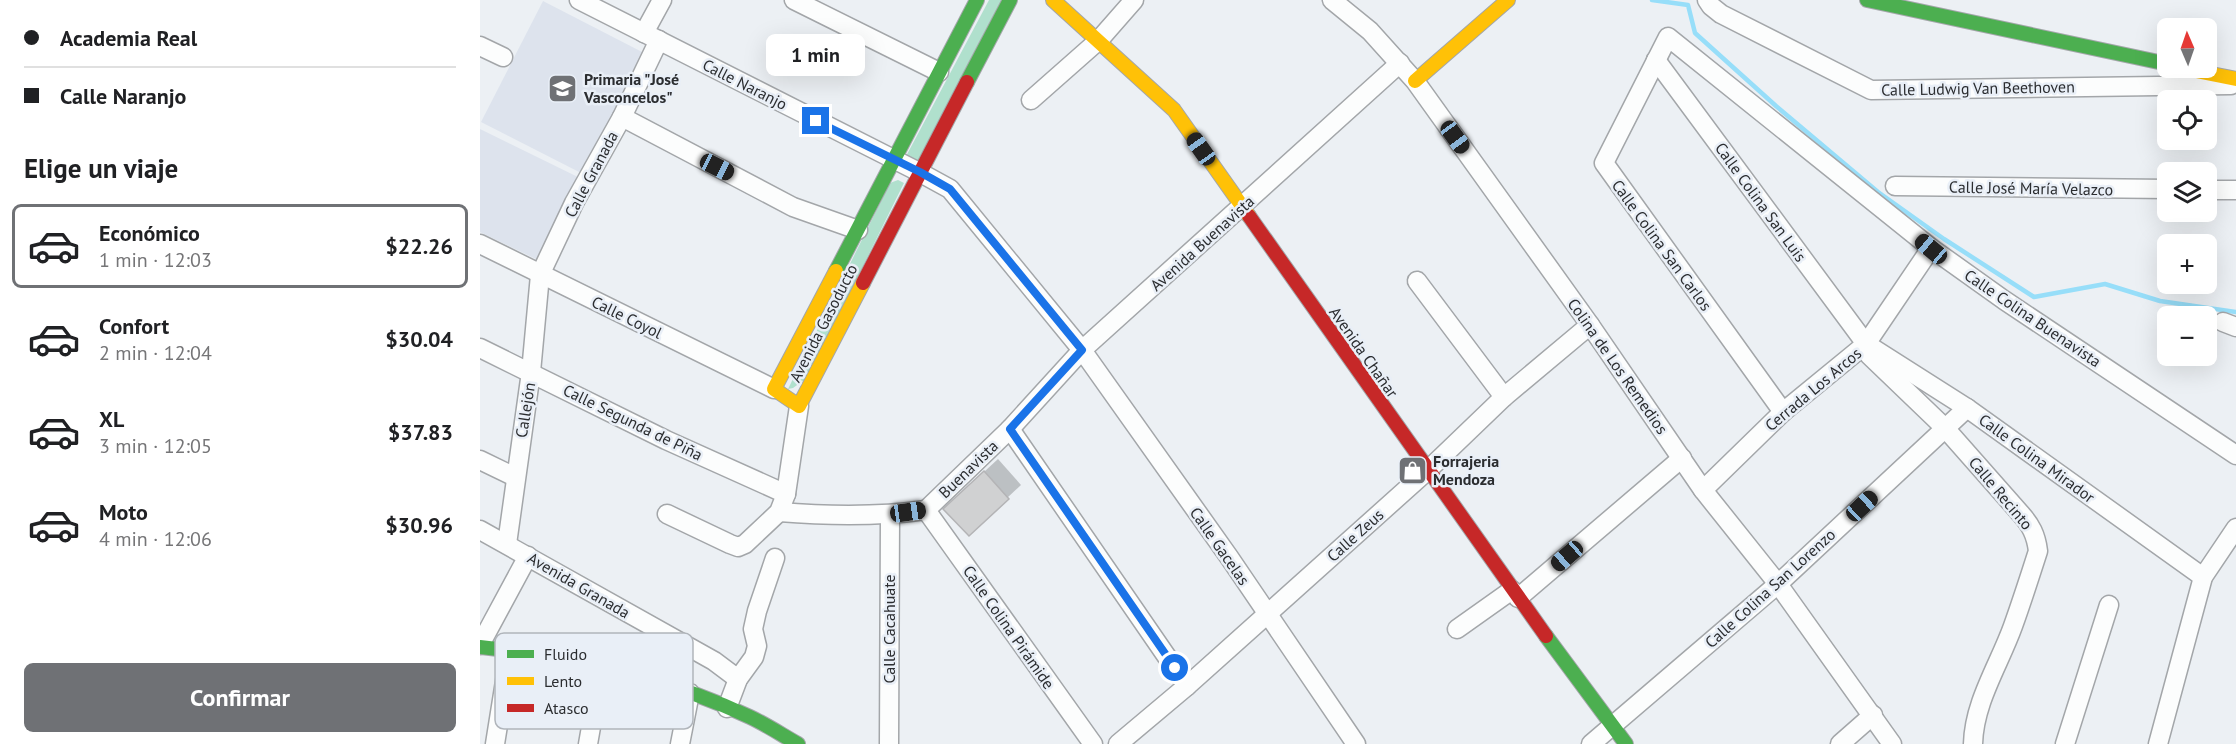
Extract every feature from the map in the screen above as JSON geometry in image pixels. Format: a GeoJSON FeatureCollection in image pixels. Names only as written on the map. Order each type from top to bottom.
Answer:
{"type":"FeatureCollection","features":[{"type":"Feature","properties":{"kind":"street","name":"Calle Naranjo"},"geometry":{"type":"LineString","coordinates":[[579,0],[950,189],[1082,350]]}},
{"type":"Feature","properties":{"kind":"street","name":"Calle Granada"},"geometry":{"type":"LineString","coordinates":[[540,275],[574,203],[622,117],[662,0]]}},
{"type":"Feature","properties":{"kind":"street"},"geometry":{"type":"LineString","coordinates":[[794,0],[939,72]]}},
{"type":"Feature","properties":{"kind":"street","name":"Avenida Gasoducto"},"geometry":{"type":"LineString","coordinates":[[977,0],[774,388],[799,406],[1010,0]]}},
{"type":"Feature","properties":{"kind":"street","name":"Avenida Chañar"},"geometry":{"type":"LineString","coordinates":[[1053,0],[1174,110],[1515,594],[1626,744]]}},
{"type":"Feature","properties":{"kind":"street"},"geometry":{"type":"LineString","coordinates":[[1031,100],[1099,40],[1134,0]]}},
{"type":"Feature","properties":{"kind":"street","name":"Colina de Los Remedios"},"geometry":{"type":"LineString","coordinates":[[1332,0],[1370,31],[1415,81],[1590,325],[1703,490],[1778,584],[1892,744]]}},
{"type":"Feature","properties":{"kind":"street"},"geometry":{"type":"LineString","coordinates":[[1415,81],[1508,0]]}},
{"type":"Feature","properties":{"kind":"street","name":"Calle Ludwig Van Beethoven"},"geometry":{"type":"LineString","coordinates":[[1707,0],[1721,14],[1871,90],[2236,85]]}},
{"type":"Feature","properties":{"kind":"street"},"geometry":{"type":"LineString","coordinates":[[1868,0],[2157,62]]}},
{"type":"Feature","properties":{"kind":"street","name":"Calle Colina San Carlos"},"geometry":{"type":"LineString","coordinates":[[1668,37],[1604,164],[1783,412]]}},
{"type":"Feature","properties":{"kind":"street","name":"Calle Colina Buenavista"},"geometry":{"type":"LineString","coordinates":[[1668,37],[1931,249],[2236,454]]}},
{"type":"Feature","properties":{"kind":"street"},"geometry":{"type":"LineString","coordinates":[[480,46],[503,57]]}},
{"type":"Feature","properties":{"kind":"street","name":"Calle Colina San Luis"},"geometry":{"type":"LineString","coordinates":[[1656,60],[1866,344]]}},
{"type":"Feature","properties":{"kind":"street","name":"Avenida Buenavista"},"geometry":{"type":"LineString","coordinates":[[1010,429],[1082,350],[1400,63]]}},
{"type":"Feature","properties":{"kind":"street"},"geometry":{"type":"LineString","coordinates":[[2217,75],[2236,79]]}},
{"type":"Feature","properties":{"kind":"street"},"geometry":{"type":"LineString","coordinates":[[622,117],[793,207],[858,230]]}},
{"type":"Feature","properties":{"kind":"street","name":"Calle José María Velazco"},"geometry":{"type":"LineString","coordinates":[[1895,186],[2157,189]]}},
{"type":"Feature","properties":{"kind":"street"},"geometry":{"type":"LineString","coordinates":[[2217,190],[2236,190]]}},
{"type":"Feature","properties":{"kind":"street","name":"Calle Coyol"},"geometry":{"type":"LineString","coordinates":[[480,244],[774,388]]}},
{"type":"Feature","properties":{"kind":"street","name":"Cerrada Los Arcos"},"geometry":{"type":"LineString","coordinates":[[1703,490],[1783,412],[1866,344],[1931,249]]}},
{"type":"Feature","properties":{"kind":"street","name":"Callejón"},"geometry":{"type":"LineString","coordinates":[[507,544],[531,372],[540,275]]}},
{"type":"Feature","properties":{"kind":"street"},"geometry":{"type":"LineString","coordinates":[[1418,281],[1504,397]]}},
{"type":"Feature","properties":{"kind":"street","name":"Calle Zeus"},"geometry":{"type":"LineString","coordinates":[[1118,744],[1187,686],[1428,470],[1504,397],[1590,325]]}},
{"type":"Feature","properties":{"kind":"street","name":"Calle Colina Mirador"},"geometry":{"type":"LineString","coordinates":[[1866,344],[1967,408],[2203,577]]}},
{"type":"Feature","properties":{"kind":"street","name":"Calle Recinto"},"geometry":{"type":"LineString","coordinates":[[1866,344],[1869,355],[1945,428],[2031,526],[2037,537],[2038,551],[2013,627],[1979,705],[1973,732],[1973,744]]}},
{"type":"Feature","properties":{"kind":"street","name":"Calle Segunda de Piña"},"geometry":{"type":"LineString","coordinates":[[480,348],[666,440],[786,494]]}},
{"type":"Feature","properties":{"kind":"street","name":"Calle Gacelas"},"geometry":{"type":"LineString","coordinates":[[1082,350],[1222,548],[1356,744]]}},
{"type":"Feature","properties":{"kind":"street"},"geometry":{"type":"LineString","coordinates":[[667,514],[738,547],[745,544],[779,512],[786,494],[799,406]]}},
{"type":"Feature","properties":{"kind":"street","name":"Calle Colina San Lorenzo"},"geometry":{"type":"LineString","coordinates":[[1592,744],[1778,584],[1967,408]]}},
{"type":"Feature","properties":{"kind":"street"},"geometry":{"type":"LineString","coordinates":[[1010,429],[1187,686]]}},
{"type":"Feature","properties":{"kind":"street","name":"Buenavista"},"geometry":{"type":"LineString","coordinates":[[926,510],[1010,429]]}},
{"type":"Feature","properties":{"kind":"street"},"geometry":{"type":"LineString","coordinates":[[1457,629],[1515,594],[1682,458]]}},
{"type":"Feature","properties":{"kind":"street"},"geometry":{"type":"LineString","coordinates":[[480,460],[515,477]]}},
{"type":"Feature","properties":{"kind":"street"},"geometry":{"type":"LineString","coordinates":[[779,512],[808,515],[890,515],[926,510]]}},
{"type":"Feature","properties":{"kind":"street","name":"Calle Colina Pirámide"},"geometry":{"type":"LineString","coordinates":[[926,510],[1087,742]]}},
{"type":"Feature","properties":{"kind":"street","name":"Calle Cacahuate"},"geometry":{"type":"LineString","coordinates":[[889,744],[890,515]]}},
{"type":"Feature","properties":{"kind":"street"},"geometry":{"type":"LineString","coordinates":[[2158,744],[2203,577],[2236,528]]}},
{"type":"Feature","properties":{"kind":"street","name":"Avenida Granada"},"geometry":{"type":"LineString","coordinates":[[480,530],[664,633]]}},
{"type":"Feature","properties":{"kind":"street"},"geometry":{"type":"LineString","coordinates":[[495,648],[480,646],[528,556]]}},
{"type":"Feature","properties":{"kind":"street"},"geometry":{"type":"LineString","coordinates":[[727,708],[738,679],[754,657],[757,646],[753,629],[756,611],[775,558]]}},
{"type":"Feature","properties":{"kind":"street"},"geometry":{"type":"LineString","coordinates":[[2066,744],[2109,605]]}},
{"type":"Feature","properties":{"kind":"street","name":"Avenida Granada"},"geometry":{"type":"LineString","coordinates":[[693,649],[738,679]]}},
{"type":"Feature","properties":{"kind":"street"},"geometry":{"type":"LineString","coordinates":[[693,694],[749,717],[798,744]]}},
{"type":"Feature","properties":{"kind":"street"},"geometry":{"type":"LineString","coordinates":[[1840,744],[1873,715]]}},
{"type":"Feature","properties":{"kind":"street"},"geometry":{"type":"LineString","coordinates":[[495,744],[497,729]]}},
{"type":"Feature","properties":{"kind":"street"},"geometry":{"type":"LineString","coordinates":[[588,744],[591,729]]}},
{"type":"Feature","properties":{"kind":"street"},"geometry":{"type":"LineString","coordinates":[[680,744],[683,729]]}},
{"type":"Feature","properties":{"kind":"shaded area","name":"Primaria \"José Vasconcelos\""},"geometry":{"type":"Polygon","coordinates":[[[543,1],[646,54],[583,174],[481,122],[543,1]]]}},
{"type":"Feature","properties":{"kind":"shaded area"},"geometry":{"type":"Polygon","coordinates":[[[480,129],[582,179],[542,262],[480,232],[480,129]]]}},
{"type":"Feature","properties":{"kind":"green space"},"geometry":{"type":"Polygon","coordinates":[[[989,0],[1003,0],[920,162],[904,160],[989,0]]]}},
{"type":"Feature","properties":{"kind":"green space"},"geometry":{"type":"Polygon","coordinates":[[[898,180],[904,183],[808,377],[788,389],[890,183],[898,180]]]}},
{"type":"Feature","properties":{"kind":"building"},"geometry":{"type":"Polygon","coordinates":[[[984,471],[1009,499],[969,536],[943,509],[984,471]]]}},
{"type":"Feature","properties":{"kind":"waterway"},"geometry":{"type":"LineString","coordinates":[[1652,0],[1688,5],[1695,33],[1776,106],[1878,192],[1944,239],[2034,297],[2105,284],[2160,301],[2236,312]]}},
{"type":"Feature","properties":{"kind":"traffic: fast"},"geometry":{"type":"LineString","coordinates":[[836,271],[977,0]]}},
{"type":"Feature","properties":{"kind":"traffic: fast"},"geometry":{"type":"LineString","coordinates":[[967,82],[1010,0]]}},
{"type":"Feature","properties":{"kind":"traffic: fast"},"geometry":{"type":"LineString","coordinates":[[1867,0],[2157,62]]}},
{"type":"Feature","properties":{"kind":"traffic: fast"},"geometry":{"type":"LineString","coordinates":[[1546,636],[1626,744]]}},
{"type":"Feature","properties":{"kind":"traffic: fast"},"geometry":{"type":"LineString","coordinates":[[480,647],[495,649]]}},
{"type":"Feature","properties":{"kind":"traffic: fast"},"geometry":{"type":"LineString","coordinates":[[693,694],[750,717],[798,744]]}},
{"type":"Feature","properties":{"kind":"traffic: slow"},"geometry":{"type":"LineString","coordinates":[[1053,0],[1174,110],[1249,216]]}},
{"type":"Feature","properties":{"kind":"traffic: slow"},"geometry":{"type":"LineString","coordinates":[[1415,81],[1508,0]]}},
{"type":"Feature","properties":{"kind":"traffic: slow"},"geometry":{"type":"LineString","coordinates":[[2217,75],[2236,79]]}},
{"type":"Feature","properties":{"kind":"traffic: slow"},"geometry":{"type":"LineString","coordinates":[[836,271],[774,389],[799,406],[863,283]]}},
{"type":"Feature","properties":{"kind":"traffic: jam"},"geometry":{"type":"LineString","coordinates":[[863,283],[967,82]]}},
{"type":"Feature","properties":{"kind":"traffic: jam"},"geometry":{"type":"LineString","coordinates":[[1249,216],[1546,636]]}},
{"type":"Feature","properties":{"kind":"place","name":"Primaria \"José Vasconcelos\""},"geometry":{"type":"Point","coordinates":[563,88]}},
{"type":"Feature","properties":{"kind":"place","name":"Forrajeria Mendoza"},"geometry":{"type":"Point","coordinates":[1412,470]}},
{"type":"Feature","properties":{"kind":"route"},"geometry":{"type":"LineString","coordinates":[[816,121],[950,189],[1082,350],[1010,429],[1175,668]]}}]}
